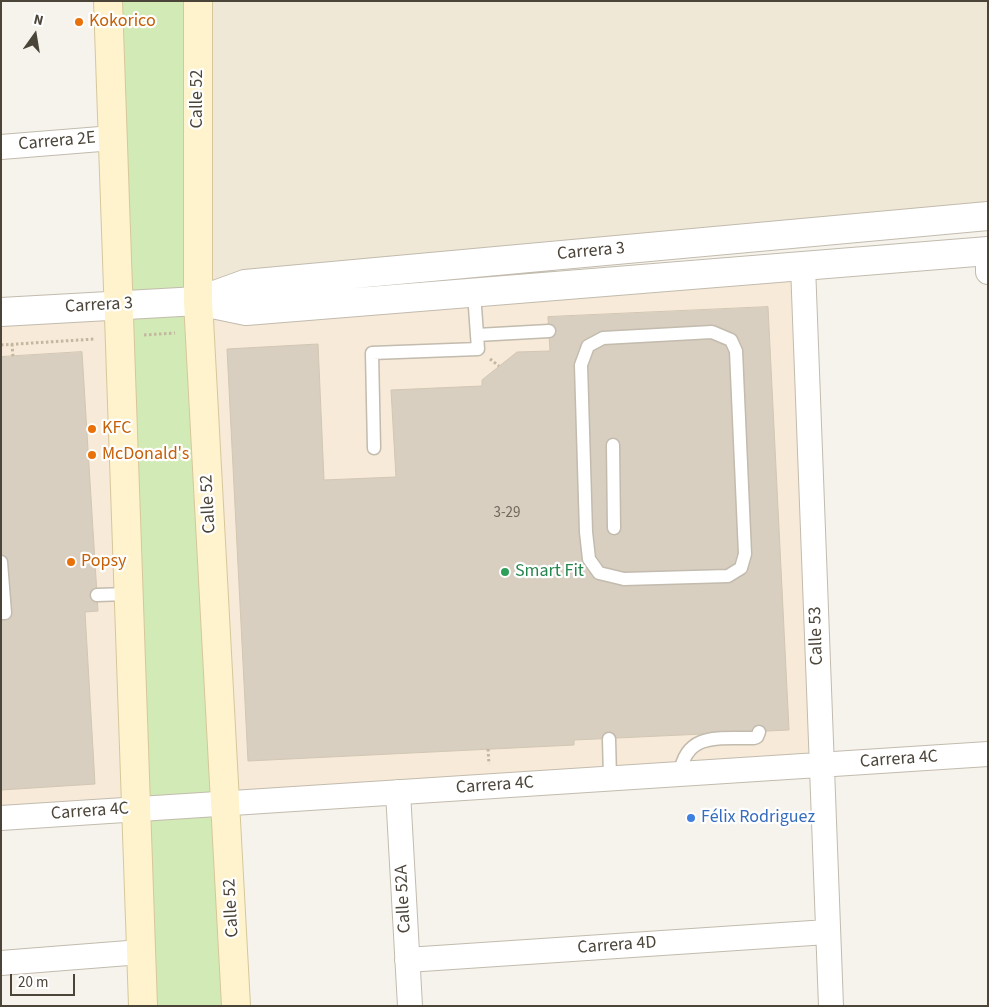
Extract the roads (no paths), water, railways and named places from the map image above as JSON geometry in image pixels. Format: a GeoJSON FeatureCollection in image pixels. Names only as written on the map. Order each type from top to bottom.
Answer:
{"type":"FeatureCollection","features":[{"type":"Feature","properties":{"kind":"main road"},"geometry":{"type":"LineString","coordinates":[[108,1],[143,1006]]}},
{"type":"Feature","properties":{"kind":"main road","name":"Calle 52"},"geometry":{"type":"LineString","coordinates":[[198,1],[198,301],[236,1006]]}},
{"type":"Feature","properties":{"kind":"street","name":"Carrera 2E"},"geometry":{"type":"LineString","coordinates":[[1,147],[113,138]]}},
{"type":"Feature","properties":{"kind":"street","name":"Carrera 3"},"geometry":{"type":"LineString","coordinates":[[198,301],[245,284],[988,216]]}},
{"type":"Feature","properties":{"kind":"street","name":"Carrera 3"},"geometry":{"type":"LineString","coordinates":[[1,312],[198,301],[246,312],[988,251]]}},
{"type":"Feature","properties":{"kind":"street"},"geometry":{"type":"LineString","coordinates":[[988,251],[988,272]]}},
{"type":"Feature","properties":{"kind":"street","name":"Calle 53"},"geometry":{"type":"LineString","coordinates":[[803,266],[831,1006]]}},
{"type":"Feature","properties":{"kind":"street","name":"Carrera 4C"},"geometry":{"type":"LineString","coordinates":[[1,818],[988,754]]}},
{"type":"Feature","properties":{"kind":"street","name":"Calle 52A"},"geometry":{"type":"LineString","coordinates":[[398,792],[410,1006]]}},
{"type":"Feature","properties":{"kind":"street","name":"Carrera 4D"},"geometry":{"type":"LineString","coordinates":[[407,960],[827,932]]}},
{"type":"Feature","properties":{"kind":"street"},"geometry":{"type":"LineString","coordinates":[[1,963],[141,952]]}},
{"type":"Feature","properties":{"kind":"lane"},"geometry":{"type":"LineString","coordinates":[[374,448],[372,353],[478,348],[474,293]]}},
{"type":"Feature","properties":{"kind":"lane"},"geometry":{"type":"LineString","coordinates":[[477,335],[549,331]]}},
{"type":"Feature","properties":{"kind":"lane"},"geometry":{"type":"LineString","coordinates":[[712,332],[731,340],[736,351],[741,441],[745,554],[741,568],[728,576],[624,579],[598,573],[589,559],[586,532],[581,365],[588,346],[602,338],[712,332]]}},
{"type":"Feature","properties":{"kind":"lane"},"geometry":{"type":"LineString","coordinates":[[613,445],[614,528]]}},
{"type":"Feature","properties":{"kind":"lane"},"geometry":{"type":"LineString","coordinates":[[1,562],[5,613],[1,613]]}},
{"type":"Feature","properties":{"kind":"lane"},"geometry":{"type":"LineString","coordinates":[[97,595],[128,594]]}},
{"type":"Feature","properties":{"kind":"lane"},"geometry":{"type":"LineString","coordinates":[[680,774],[682,759],[690,748],[703,740],[754,738],[757,737],[759,732]]}},
{"type":"Feature","properties":{"kind":"lane"},"geometry":{"type":"LineString","coordinates":[[609,739],[610,778]]}},
{"type":"Feature","properties":{"kind":"place","name":"Kokorico"},"geometry":{"type":"Point","coordinates":[79,22]}},
{"type":"Feature","properties":{"kind":"place","name":"KFC"},"geometry":{"type":"Point","coordinates":[92,429]}},
{"type":"Feature","properties":{"kind":"place","name":"McDonald's"},"geometry":{"type":"Point","coordinates":[92,455]}},
{"type":"Feature","properties":{"kind":"place","name":"Popsy"},"geometry":{"type":"Point","coordinates":[71,562]}},
{"type":"Feature","properties":{"kind":"place","name":"Smart Fit"},"geometry":{"type":"Point","coordinates":[505,572]}},
{"type":"Feature","properties":{"kind":"place","name":"Félix Rodriguez"},"geometry":{"type":"Point","coordinates":[691,818]}}]}
